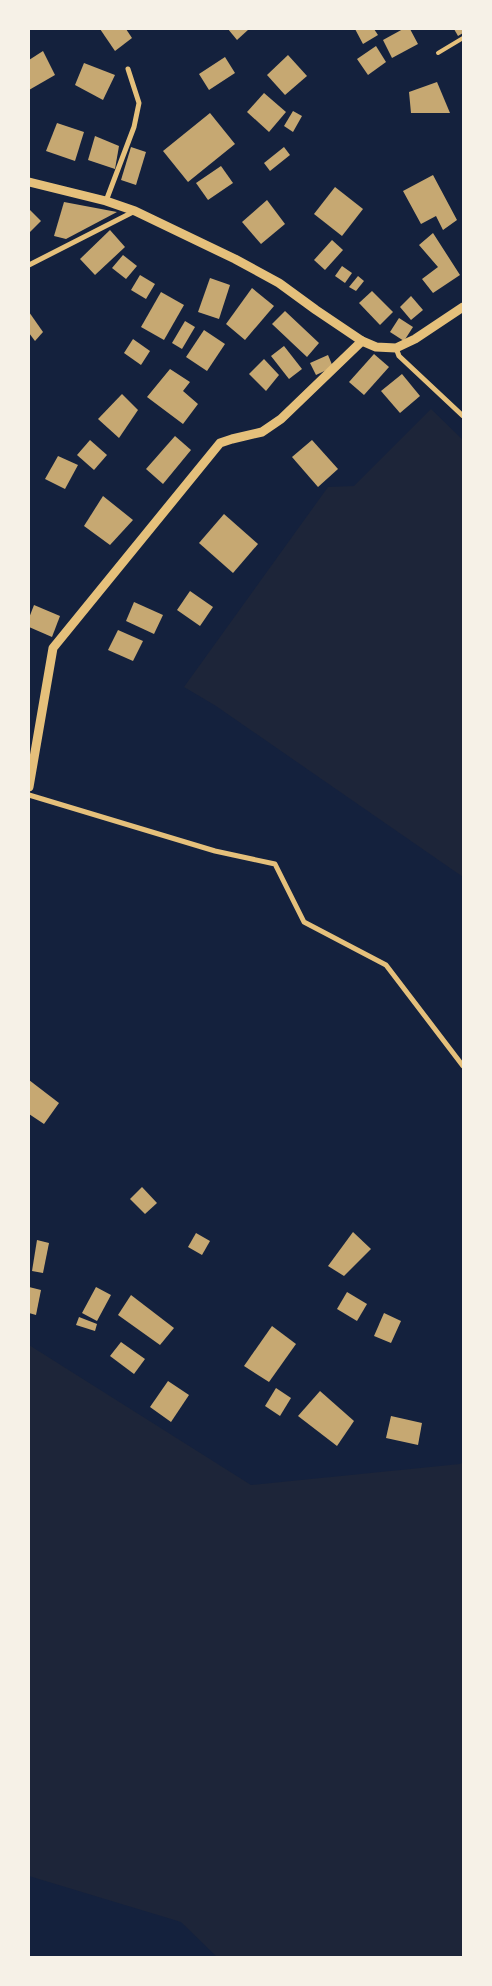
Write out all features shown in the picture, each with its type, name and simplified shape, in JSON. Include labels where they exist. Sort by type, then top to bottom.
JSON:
[{"type":"street","points":[[106,201],[134,127],[139,103],[128,69]]},
{"type":"street","points":[[29,182],[106,201],[135,211],[235,259],[279,283],[362,341],[376,347],[396,348],[414,339],[463,307]]},
{"type":"street","points":[[29,265],[135,211]]},
{"type":"street","points":[[29,787],[53,648],[220,443],[262,432],[281,419],[362,341]]},
{"type":"street","points":[[396,348],[399,356],[463,416]]},
{"type":"street","points":[[29,795],[215,851],[275,864],[304,922],[386,965],[463,1066]]},
{"type":"lane","points":[[438,53],[463,38]]},
{"type":"shaded area","points":[[431,409],[463,440],[463,877],[216,706],[184,687],[328,487],[354,486]]},
{"type":"shaded area","points":[[29,1345],[251,1485],[460,1464],[463,1462],[463,1957],[217,1957],[181,1922],[29,1876]]},
{"type":"building","points":[[100,29],[126,29],[132,38],[115,51]]},
{"type":"building","points":[[228,29],[249,29],[237,40]]},
{"type":"building","points":[[355,29],[374,29],[378,35],[363,44]]},
{"type":"building","points":[[403,29],[410,29],[418,44],[392,58],[383,40]]},
{"type":"building","points":[[454,29],[463,29],[463,33],[458,36]]},
{"type":"building","points":[[376,46],[386,62],[368,75],[357,59]]},
{"type":"building","points":[[43,51],[55,75],[29,90],[29,60]]},
{"type":"building","points":[[288,55],[307,76],[285,95],[267,75]]},
{"type":"building","points":[[225,57],[235,73],[209,90],[199,74]]},
{"type":"building","points":[[84,63],[115,75],[103,100],[75,85]]},
{"type":"building","points":[[437,82],[450,113],[411,113],[409,92]]},
{"type":"building","points":[[264,93],[286,112],[269,132],[247,112]]},
{"type":"building","points":[[293,111],[302,116],[293,132],[284,126]]},
{"type":"building","points":[[210,113],[235,144],[188,182],[163,151]]},
{"type":"building","points":[[57,123],[84,132],[75,161],[46,151]]},
{"type":"building","points":[[95,136],[119,146],[115,169],[88,160]]},
{"type":"building","points":[[131,147],[146,152],[136,185],[121,180]]},
{"type":"building","points":[[284,147],[290,155],[270,171],[264,163]]},
{"type":"building","points":[[221,166],[233,183],[208,200],[196,183]]},
{"type":"building","points":[[433,175],[457,220],[443,230],[436,216],[421,224],[403,191]]},
{"type":"building","points":[[335,187],[363,209],[342,236],[314,214]]},
{"type":"building","points":[[267,200],[285,224],[261,244],[242,222]]},
{"type":"building","points":[[64,202],[117,212],[66,239],[54,236]]},
{"type":"building","points":[[29,209],[41,221],[29,233]]},
{"type":"building","points":[[110,230],[125,247],[95,275],[80,259]]},
{"type":"building","points":[[433,233],[460,275],[433,293],[422,279],[438,267],[419,245]]},
{"type":"building","points":[[332,240],[343,250],[325,270],[314,260]]},
{"type":"building","points":[[123,255],[137,266],[126,279],[112,268]]},
{"type":"building","points":[[342,266],[352,273],[345,283],[335,276]]},
{"type":"building","points":[[140,275],[155,284],[146,299],[131,290]]},
{"type":"building","points":[[358,276],[364,281],[356,291],[349,287]]},
{"type":"building","points":[[210,278],[230,285],[219,319],[198,312]]},
{"type":"building","points":[[252,288],[274,306],[245,340],[226,324]]},
{"type":"building","points":[[372,291],[393,312],[380,325],[359,303]]},
{"type":"building","points":[[161,292],[184,305],[164,340],[141,327]]},
{"type":"building","points":[[411,296],[423,310],[411,320],[400,307]]},
{"type":"building","points":[[285,311],[319,343],[307,357],[272,324]]},
{"type":"building","points":[[29,312],[43,332],[35,341],[29,333]]},
{"type":"building","points":[[399,318],[413,327],[404,341],[390,332]]},
{"type":"building","points":[[185,321],[195,327],[182,349],[172,343]]},
{"type":"building","points":[[204,330],[225,344],[207,371],[186,357]]},
{"type":"building","points":[[133,339],[150,351],[141,365],[124,353]]},
{"type":"building","points":[[284,346],[302,369],[289,379],[271,356]]},
{"type":"building","points":[[374,354],[389,367],[364,395],[349,382]]},
{"type":"building","points":[[328,355],[333,367],[316,375],[310,363]]},
{"type":"building","points":[[264,359],[279,375],[266,391],[249,374]]},
{"type":"building","points":[[170,369],[190,382],[183,391],[198,404],[183,424],[147,397]]},
{"type":"building","points":[[402,374],[420,396],[400,413],[381,391]]},
{"type":"building","points":[[122,394],[138,410],[119,438],[98,419]]},
{"type":"building","points":[[175,436],[191,450],[163,484],[146,469]]},
{"type":"building","points":[[90,440],[107,455],[94,470],[77,455]]},
{"type":"building","points":[[312,440],[338,469],[318,487],[292,457]]},
{"type":"building","points":[[58,456],[78,465],[65,489],[45,479]]},
{"type":"building","points":[[103,496],[133,520],[110,545],[84,526]]},
{"type":"building","points":[[224,514],[258,544],[233,573],[199,543]]},
{"type":"building","points":[[190,591],[213,607],[200,626],[177,610]]},
{"type":"building","points":[[134,602],[163,615],[154,634],[126,621]]},
{"type":"building","points":[[34,605],[60,616],[52,637],[29,627],[29,618]]},
{"type":"building","points":[[118,630],[143,641],[133,661],[108,650]]},
{"type":"building","points":[[29,1080],[59,1103],[44,1124],[29,1114]]},
{"type":"building","points":[[142,1187],[157,1203],[145,1214],[130,1199]]},
{"type":"building","points":[[353,1232],[371,1249],[344,1276],[328,1266]]},
{"type":"building","points":[[196,1233],[210,1241],[202,1255],[188,1247]]},
{"type":"building","points":[[37,1240],[49,1243],[43,1273],[32,1271]]},
{"type":"building","points":[[29,1287],[41,1290],[36,1315],[29,1313]]},
{"type":"building","points":[[96,1287],[111,1295],[97,1321],[82,1313]]},
{"type":"building","points":[[347,1292],[367,1304],[357,1321],[337,1309]]},
{"type":"building","points":[[131,1295],[174,1328],[160,1345],[118,1315]]},
{"type":"building","points":[[384,1313],[401,1321],[391,1343],[374,1336]]},
{"type":"building","points":[[79,1317],[97,1324],[95,1331],[76,1325]]},
{"type":"building","points":[[272,1326],[296,1344],[269,1382],[244,1366]]},
{"type":"building","points":[[121,1342],[145,1359],[134,1374],[110,1356]]},
{"type":"building","points":[[168,1381],[189,1395],[171,1422],[150,1407]]},
{"type":"building","points":[[276,1388],[291,1398],[280,1416],[265,1406]]},
{"type":"building","points":[[320,1391],[354,1421],[337,1446],[298,1416]]},
{"type":"building","points":[[391,1416],[422,1423],[418,1445],[386,1438]]}]
